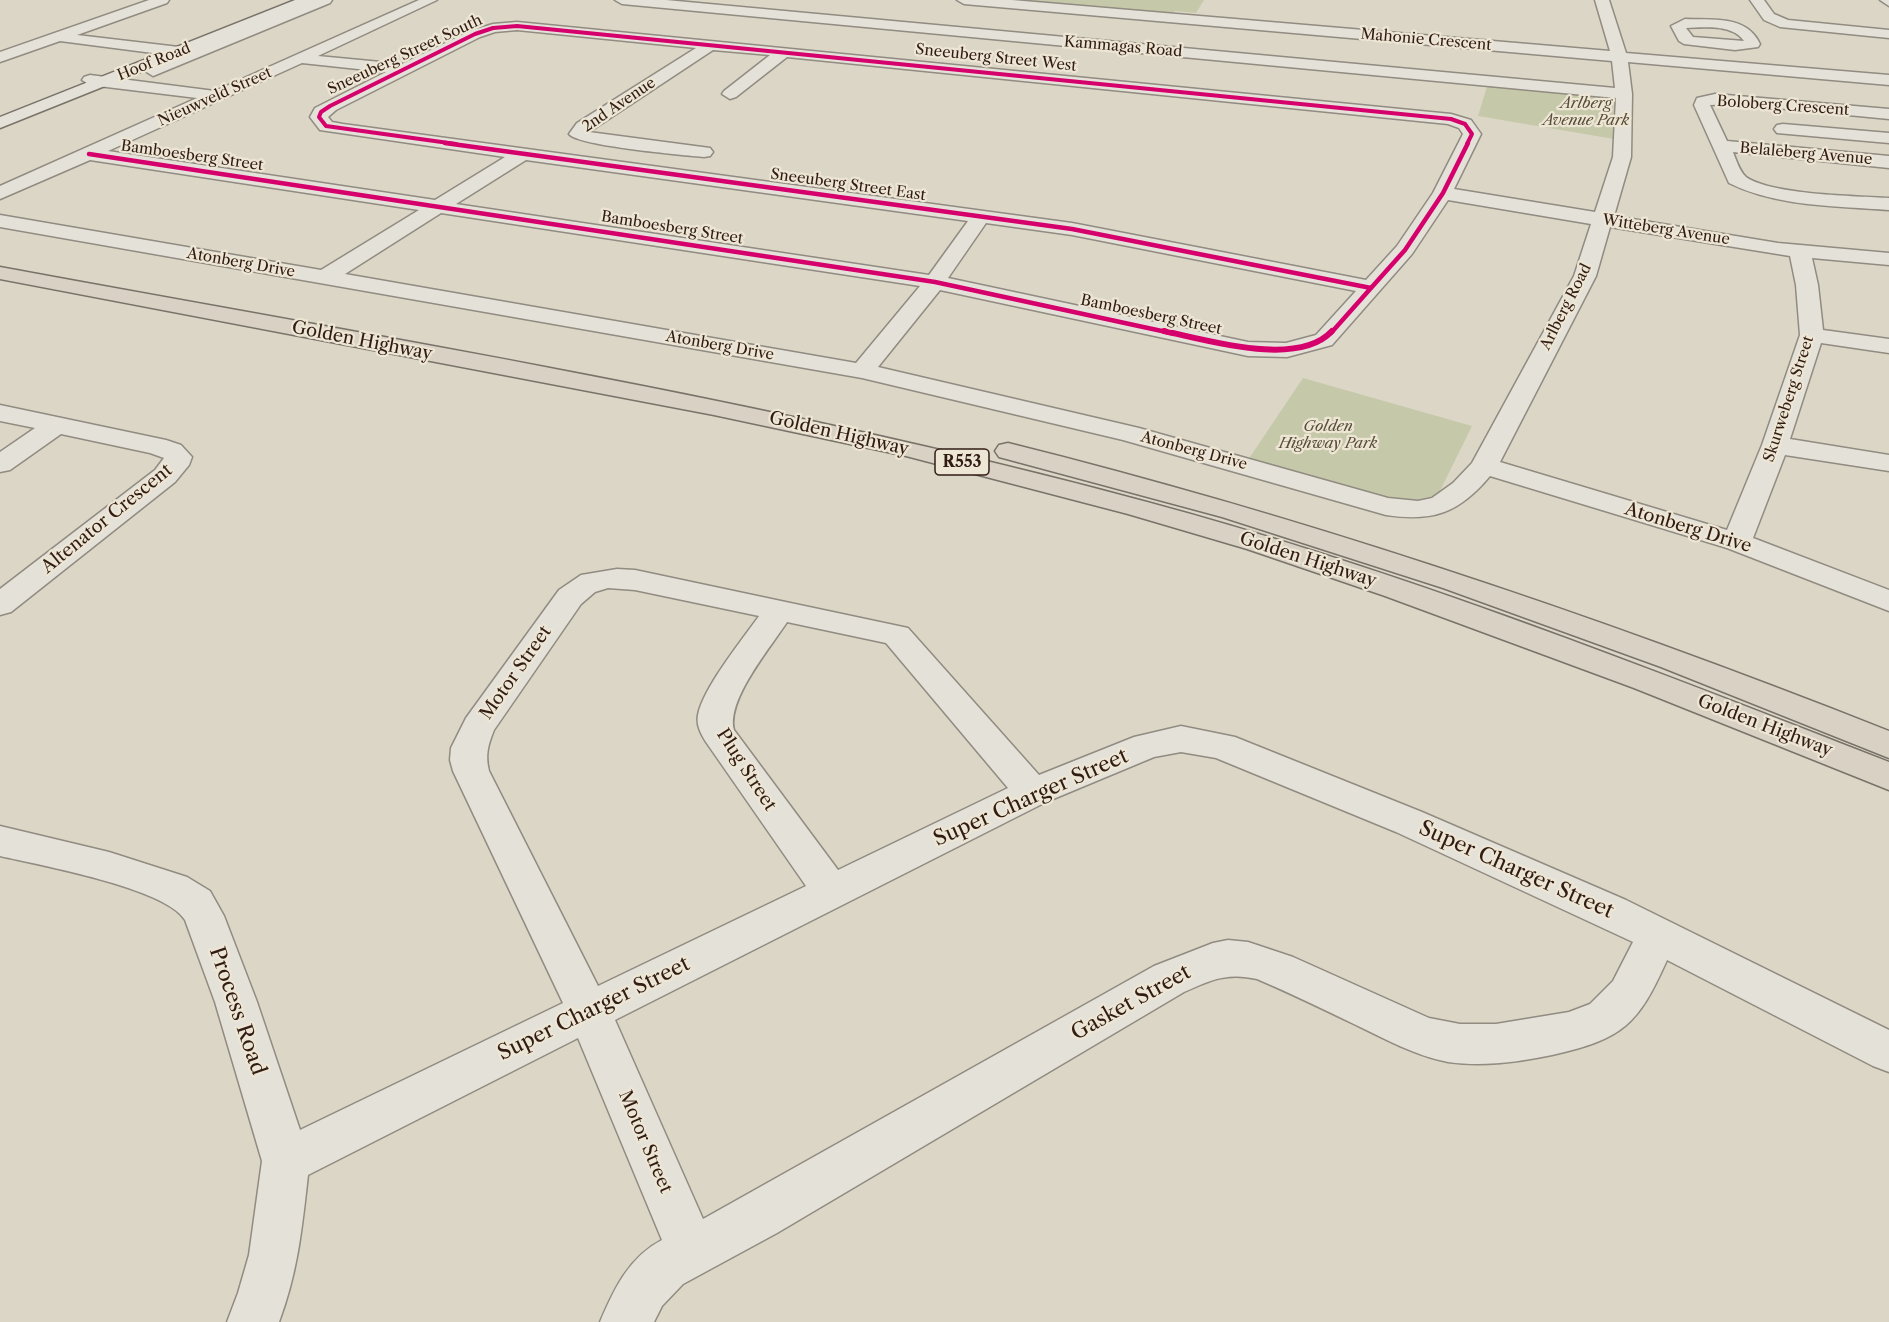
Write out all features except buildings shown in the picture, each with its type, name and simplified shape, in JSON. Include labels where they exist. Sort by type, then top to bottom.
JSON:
[{"type":"main road","name":"Golden Highway","points":[[0,253],[501,348],[700,382],[916,429],[1103,474],[1331,541],[1474,588],[1673,660],[1889,745]]},
{"type":"main road","name":"Golden Highway","points":[[0,273],[714,407],[909,449],[1106,500],[1257,543],[1396,589],[1646,680],[1889,777]]},
{"type":"street","points":[[0,57],[162,0]]},
{"type":"street","points":[[57,38],[165,50],[277,0]]},
{"type":"street","name":"Hoof Road","points":[[0,123],[165,50],[290,0]]},
{"type":"street","name":"Hoof Road","points":[[165,50],[307,0]]},
{"type":"street","points":[[153,72],[325,0]]},
{"type":"street","name":"Nieuwveld Street","points":[[0,193],[430,0]]},
{"type":"street","name":"Kammagas Road","points":[[622,0],[1624,94]]},
{"type":"street","points":[[712,32],[751,0]]},
{"type":"street","name":"Mahonie Crescent","points":[[964,0],[1883,79]]},
{"type":"street","name":"Arlberg Road","points":[[1430,507],[1451,500],[1464,490],[1484,466],[1585,276],[1622,157],[1624,94],[1619,56],[1602,0]]},
{"type":"street","points":[[1757,0],[1769,17],[1785,24],[1889,34]]},
{"type":"street","points":[[1130,86],[1150,49],[1171,18]]},
{"type":"street","name":"Sneeuberg Street West","points":[[510,26],[536,26],[687,41],[712,32],[785,51],[1439,117],[1461,122],[1472,134]]},
{"type":"street","name":"Sneeuberg Street South","points":[[320,120],[324,109],[401,69],[475,34],[510,26]]},
{"type":"street","name":"2nd Avenue","points":[[704,152],[591,138],[578,133],[644,86],[712,32]]},
{"type":"street","points":[[1716,44],[1729,66]]},
{"type":"street","points":[[730,94],[785,51]]},
{"type":"street","points":[[302,59],[401,69]]},
{"type":"street","points":[[1883,79],[1889,98]]},
{"type":"street","points":[[98,81],[218,96]]},
{"type":"street","name":"Hoof Road","points":[[0,115],[98,81]]},
{"type":"street","name":"Boloberg Crescent","points":[[1889,114],[1735,99],[1715,99],[1703,102],[1702,107],[1736,179],[1750,187],[1889,204]]},
{"type":"street","name":"Sneeuberg Street East","points":[[320,120],[333,128],[1106,235],[1372,288]]},
{"type":"street","points":[[1783,129],[1889,138]]},
{"type":"street","name":"Bamboesberg Street","points":[[88,154],[935,282],[1248,349],[1287,350],[1324,340],[1405,250],[1443,194],[1472,134]]},
{"type":"street","points":[[609,166],[637,144]]},
{"type":"street","name":"Belaleberg Avenue","points":[[1722,146],[1889,162]]},
{"type":"street","points":[[326,277],[522,154]]},
{"type":"street","name":"Witteberg Avenue","points":[[1443,194],[1800,252],[1889,259]]},
{"type":"street","points":[[862,371],[935,282],[981,216]]},
{"type":"street","name":"Atonberg Drive","points":[[0,221],[862,371],[1130,434],[1386,506],[1409,509],[1430,507]]},
{"type":"street","name":"Skurweberg Street","points":[[1737,542],[1775,445],[1812,334],[1807,285],[1800,252]]},
{"type":"street","points":[[1812,334],[1889,346]]},
{"type":"street","name":"Altenator Crescent","points":[[0,413],[166,448],[177,454],[178,461],[159,481],[0,605]]},
{"type":"street","points":[[0,464],[55,426]]},
{"type":"street","points":[[1775,445],[1889,464]]},
{"type":"street","name":"Atonberg Drive","points":[[1484,466],[1737,542],[1889,601]]},
{"type":"street","name":"Motor Street","points":[[691,1250],[589,1011],[471,771],[468,760],[469,748],[478,727],[570,597],[586,583],[608,578],[635,580],[778,612],[897,635],[1033,792]]},
{"type":"street","name":"Plug Street","points":[[778,612],[724,696],[715,713],[715,720],[718,733],[832,892]]},
{"type":"street","name":"Super Charger Street","points":[[286,1161],[1033,792],[1148,746],[1180,740],[1222,746],[1409,822],[1612,912],[1889,1052]]},
{"type":"street","name":"Process Road","points":[[0,841],[131,873],[173,888],[196,903],[204,916],[236,1002],[286,1161],[274,1255],[264,1293],[253,1322]]},
{"type":"street","name":"Gasket Street","points":[[626,1322],[644,1288],[665,1266],[691,1250],[760,1216],[1169,979],[1209,962],[1229,958],[1250,961],[1284,972],[1411,1031],[1447,1042],[1484,1044],[1557,1035],[1591,1026],[1613,1014],[1634,989],[1656,936]]},
{"type":"green space","points":[[1022,0],[1204,0],[1196,13],[1175,11],[1172,14]]},
{"type":"green space","name":"Arlberg Avenue Park","points":[[1488,83],[1613,94],[1614,139],[1478,116]]},
{"type":"green space","name":"Golden Highway Park","points":[[1303,378],[1472,426],[1438,495],[1411,501],[1371,497],[1246,463]]},
{"type":"cycle path","points":[[89,154],[935,282],[1248,349],[1287,350],[1324,340],[1405,250],[1443,193],[1472,134],[1465,124],[1451,119],[1327,105],[517,26],[493,28],[475,34],[330,106],[321,112],[319,117],[326,126],[343,129],[1072,229],[1372,288]]}]
